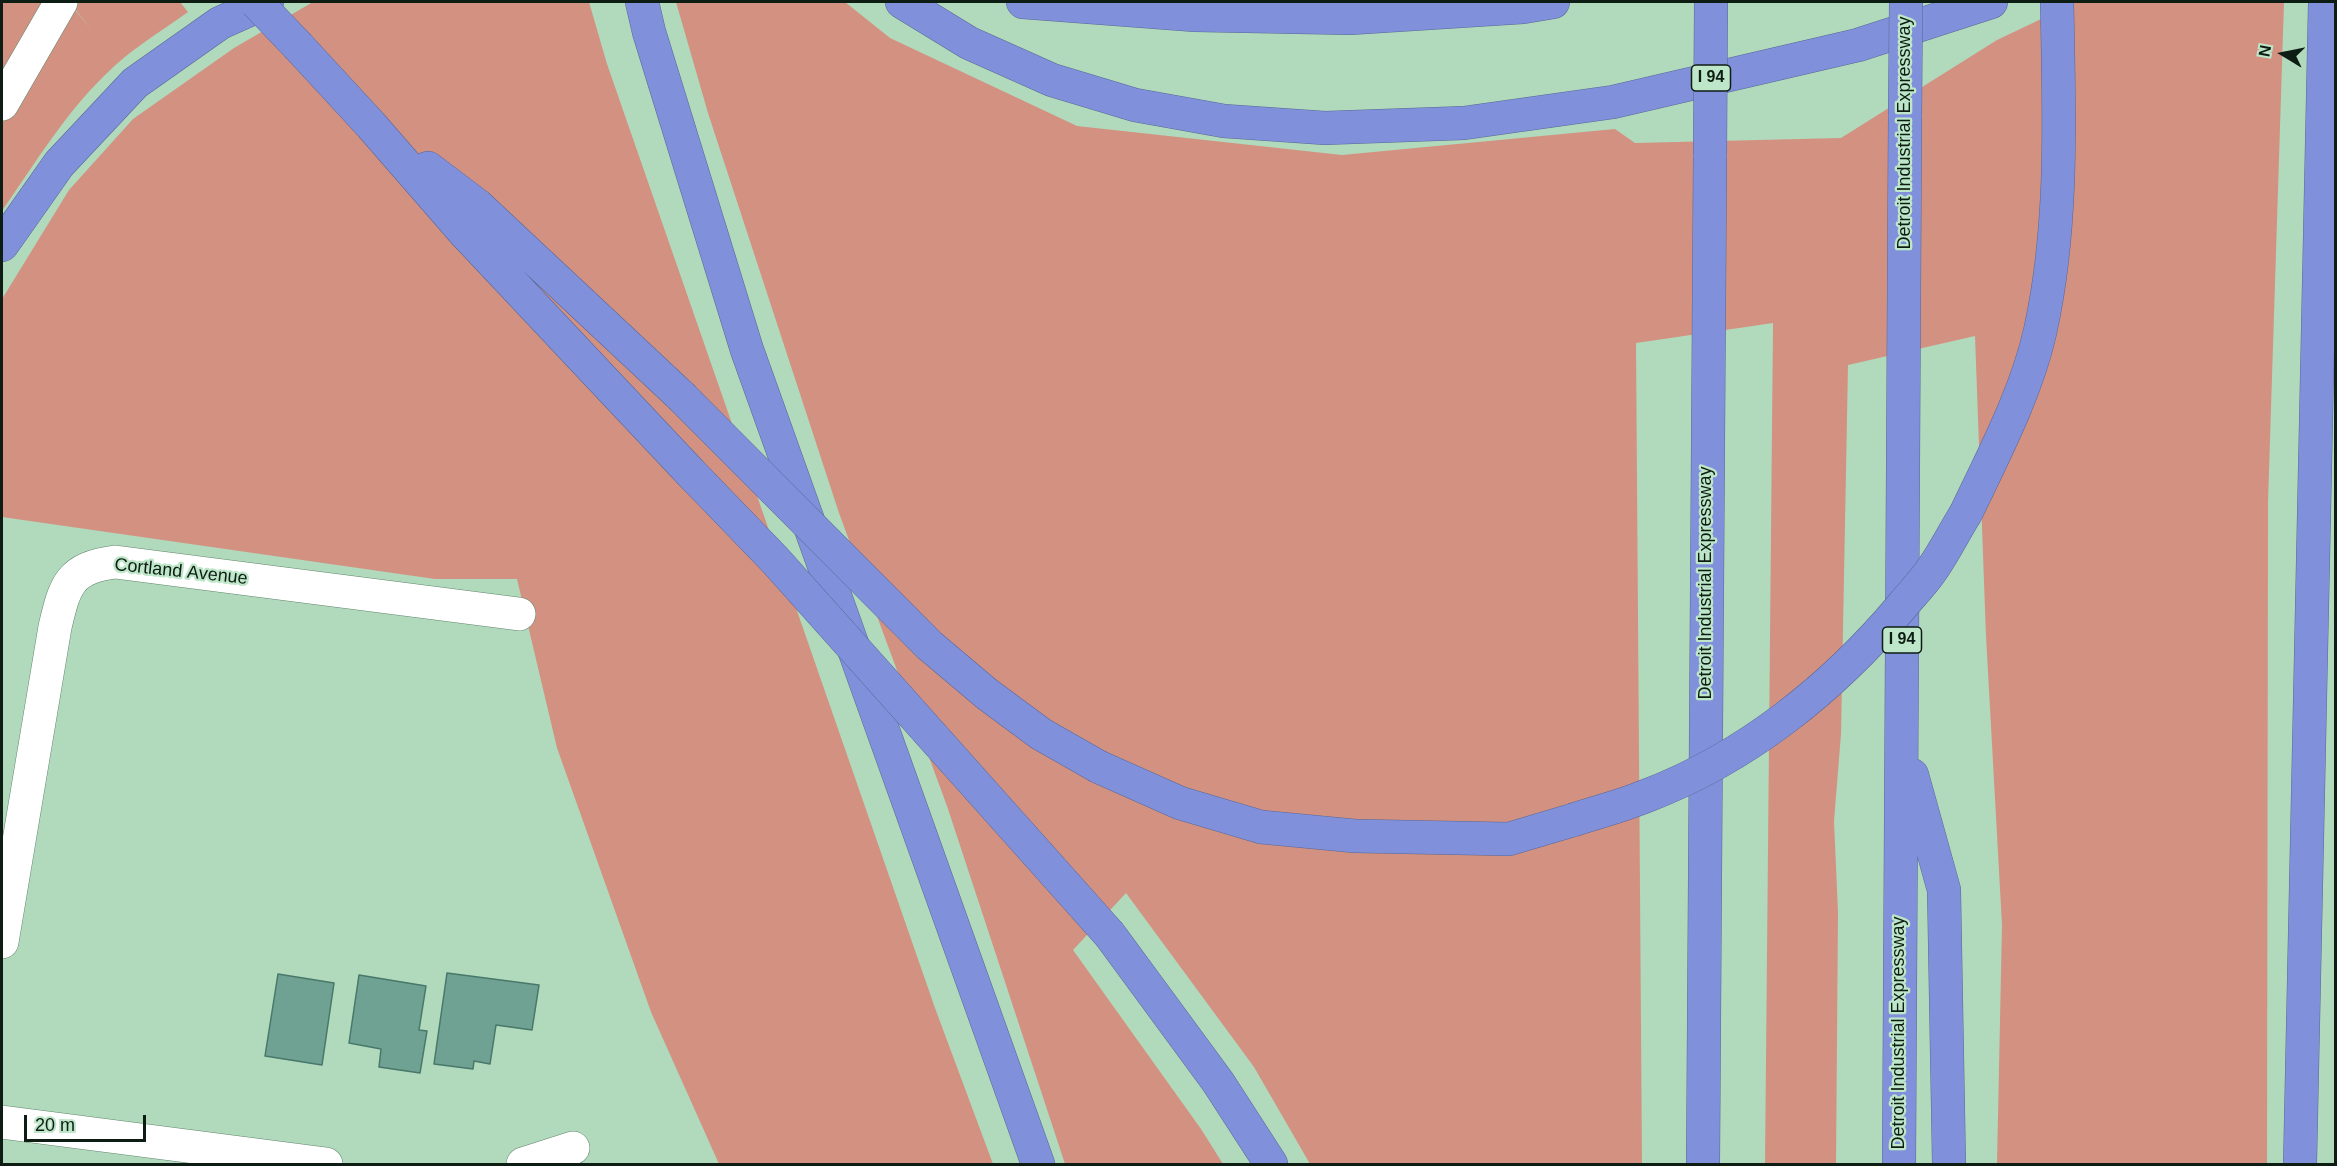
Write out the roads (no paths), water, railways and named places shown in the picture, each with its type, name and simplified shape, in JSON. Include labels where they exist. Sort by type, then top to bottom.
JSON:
[{"type":"highway","points":[[256,2],[372,125],[465,232],[775,560],[1110,935],[1218,1082],[1271,1164]]},
{"type":"highway","points":[[2,245],[59,164],[135,83],[220,23],[267,2]]},
{"type":"highway","points":[[902,2],[969,43],[1052,80],[1135,105],[1224,122],[1324,128],[1464,123],[1613,102],[1858,45],[1991,2]]},
{"type":"highway","points":[[1023,2],[1195,15],[1350,18],[1523,7],[1553,2]]},
{"type":"highway","name":"Detroit Industrial Expressway","points":[[1703,1164],[1711,2]]},
{"type":"highway","name":"Detroit Industrial Expressway","points":[[1899,1164],[1906,2]]},
{"type":"highway","points":[[372,125],[477,206],[681,396],[929,645],[987,694],[1041,734],[1099,767],[1180,803],[1261,827],[1355,836],[1509,840],[1646,796],[1737,752],[1801,706],[1853,661],[1930,572],[1966,513],[1978,488],[2016,405],[2039,334],[2053,253],[2057,182],[2057,2]]},
{"type":"highway","points":[[2300,1164],[2325,3]]},
{"type":"highway","points":[[645,17],[747,350],[1038,1164]]},
{"type":"highway","points":[[1901,734],[1944,890],[1948,1164]]},
{"type":"street","points":[[2,104],[61,2]]},
{"type":"street","name":"Cortland Avenue","points":[[2,942],[62,594],[77,575],[92,565],[115,562],[519,614]]},
{"type":"street","points":[[2,1122],[326,1164]]},
{"type":"street","points":[[523,1164],[573,1148]]}]
